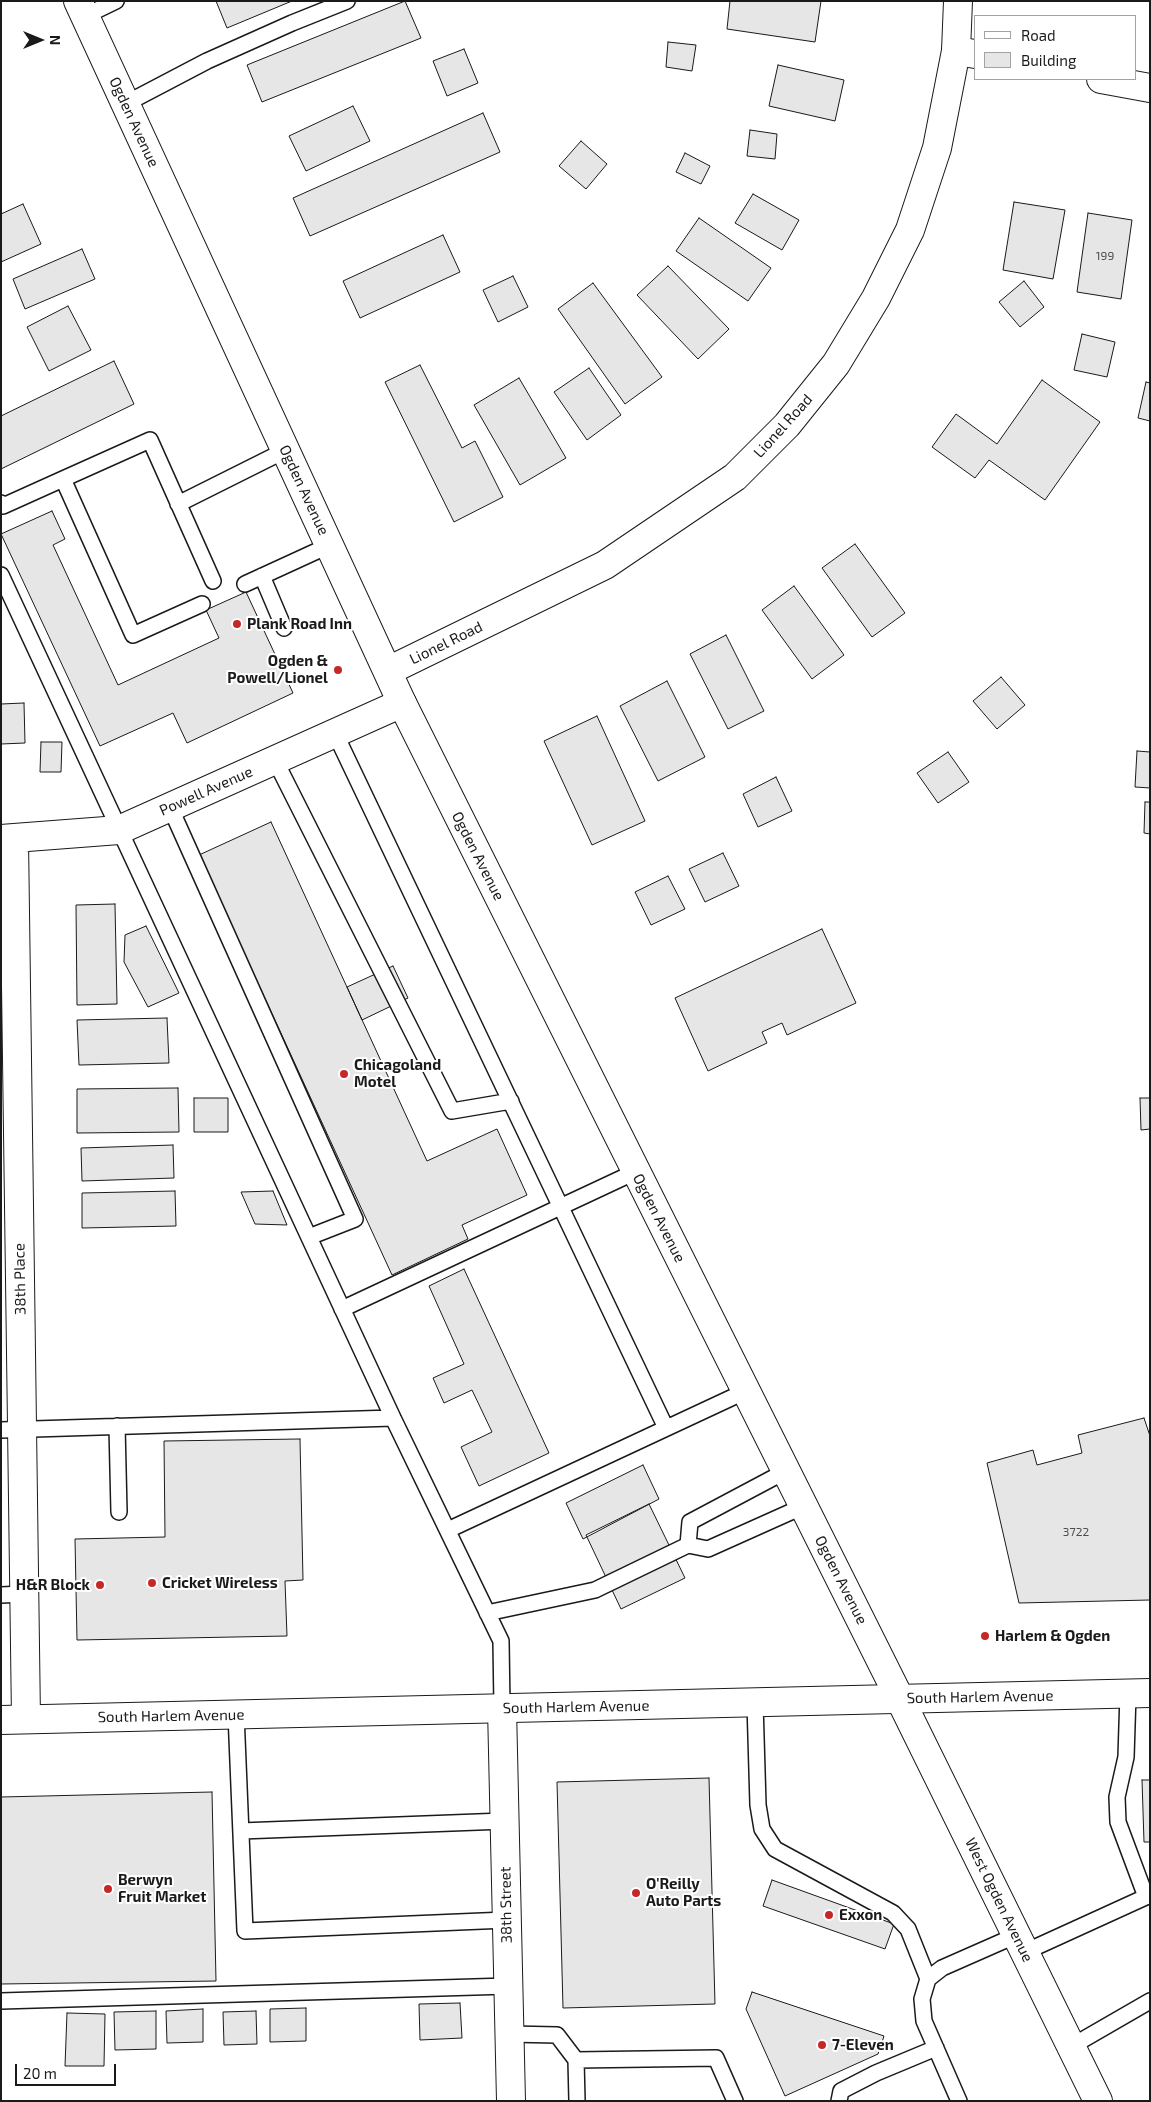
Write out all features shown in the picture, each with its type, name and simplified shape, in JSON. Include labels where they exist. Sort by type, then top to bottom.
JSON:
[{"type":"main road","name":"Lionel Road","points":[[388,671],[605,565],[735,477],[788,425],[836,364],[876,298],[910,230],[966,52],[958,1]]},
{"type":"main road","name":"Ogden Avenue","points":[[81,9],[402,703],[900,1699]]},
{"type":"main road","points":[[1106,80],[1150,88]]},
{"type":"main road","name":"Powell Avenue","points":[[8,839],[119,830],[402,703]]},
{"type":"main road","name":"38th Place","points":[[8,839],[14,1720]]},
{"type":"main road","name":"South Harlem Avenue","points":[[14,1720],[1139,1694]]},
{"type":"main road","name":"West Ogden Avenue","points":[[900,1699],[1098,2101]]},
{"type":"main road","name":"38th Street","points":[[502,1708],[510,2101]]},
{"type":"lane","points":[[81,9],[116,1]]},
{"type":"lane","points":[[125,104],[207,62],[292,23],[347,1]]},
{"type":"lane","points":[[1,503],[2,506],[150,440],[213,581]]},
{"type":"lane","points":[[178,504],[286,450]]},
{"type":"lane","points":[[64,479],[133,635],[202,604]]},
{"type":"lane","points":[[245,584],[330,545]]},
{"type":"lane","points":[[1,575],[393,1418],[501,1642],[502,1708]]},
{"type":"lane","points":[[262,576],[284,628]]},
{"type":"lane","points":[[335,733],[666,1428]]},
{"type":"lane","points":[[275,760],[452,1111],[511,1101]]},
{"type":"lane","points":[[170,807],[355,1219],[309,1238]]},
{"type":"lane","points":[[342,1309],[635,1172]]},
{"type":"lane","points":[[448,1530],[746,1391]]},
{"type":"lane","points":[[12,1429],[393,1418]]},
{"type":"lane","points":[[117,1426],[119,1512]]},
{"type":"lane","points":[[688,1545],[690,1522],[786,1471]]},
{"type":"lane","points":[[487,1613],[595,1590],[688,1545],[708,1550],[804,1506]]},
{"type":"lane","points":[[959,2101],[924,2021],[922,1999],[928,1979],[942,1968],[1021,1944],[1148,1896],[1118,1822],[1117,1797],[1139,1694]]},
{"type":"lane","points":[[755,1702],[758,1804],[762,1829],[775,1849],[893,1913],[908,1929],[928,1979]]},
{"type":"lane","points":[[236,1714],[245,1931],[506,1920]]},
{"type":"lane","points":[[241,1831],[504,1821]]},
{"type":"lane","points":[[1,2001],[508,1986]]},
{"type":"lane","points":[[1072,2046],[1150,2001]]},
{"type":"lane","points":[[509,2034],[557,2035],[576,2060],[577,2101]]},
{"type":"lane","points":[[839,2101],[841,2091],[876,2073],[936,2048]]},
{"type":"lane","points":[[576,2060],[716,2058],[735,2101]]},
{"type":"building","points":[[216,1],[292,1],[227,28]]},
{"type":"building","points":[[405,1],[421,38],[262,102],[247,65]]},
{"type":"building","points":[[730,1],[821,1],[815,42],[727,29]]},
{"type":"building","points":[[668,42],[696,45],[692,71],[666,67]]},
{"type":"building","points":[[464,49],[478,83],[447,96],[433,61]]},
{"type":"building","points":[[778,65],[844,80],[835,121],[769,106]]},
{"type":"building","points":[[353,106],[370,141],[306,171],[289,136]]},
{"type":"building","points":[[483,113],[500,152],[310,236],[293,198]]},
{"type":"building","points":[[750,130],[777,134],[775,159],[747,156]]},
{"type":"building","points":[[581,141],[607,164],[586,189],[559,166]]},
{"type":"building","points":[[685,153],[710,166],[701,184],[676,172]]},
{"type":"building","points":[[753,194],[799,220],[782,250],[735,223]]},
{"type":"building","points":[[1014,202],[1065,210],[1053,279],[1003,270]]},
{"type":"building","points":[[23,204],[41,244],[1,262],[1,214]]},
{"type":"building","points":[[1088,213],[1132,220],[1121,299],[1077,292]]},
{"type":"building","points":[[699,218],[771,268],[748,301],[676,251]]},
{"type":"building","points":[[443,235],[460,272],[360,318],[343,281]]},
{"type":"building","points":[[82,249],[95,279],[25,309],[13,279]]},
{"type":"building","points":[[668,266],[729,329],[698,359],[637,295]]},
{"type":"building","points":[[513,276],[528,307],[498,322],[483,290]]},
{"type":"building","points":[[1024,281],[1044,307],[1020,327],[999,302]]},
{"type":"building","points":[[593,283],[662,377],[625,404],[558,309]]},
{"type":"building","points":[[68,306],[91,350],[49,371],[27,327]]},
{"type":"building","points":[[1082,334],[1115,342],[1107,377],[1074,370]]},
{"type":"building","points":[[114,361],[134,404],[1,469],[1,416]]},
{"type":"building","points":[[420,365],[462,448],[475,441],[503,497],[454,522],[385,382]]},
{"type":"building","points":[[589,368],[621,415],[587,440],[554,392]]},
{"type":"building","points":[[519,378],[566,458],[520,485],[474,405]]},
{"type":"building","points":[[1042,380],[1100,422],[1045,500],[989,460],[975,478],[932,447],[956,414],[997,444]]},
{"type":"building","points":[[1146,382],[1150,383],[1150,421],[1138,418]]},
{"type":"building","name":"Plank Road Inn","points":[[52,511],[65,539],[53,545],[118,685],[219,638],[206,610],[246,592],[293,693],[187,743],[173,713],[100,746],[1,534]]},
{"type":"building","points":[[855,544],[905,613],[872,637],[822,568]]},
{"type":"building","points":[[794,586],[844,655],[812,679],[762,610]]},
{"type":"building","points":[[726,635],[764,711],[728,729],[690,654]]},
{"type":"building","points":[[1001,677],[1025,705],[997,729],[973,701]]},
{"type":"building","points":[[667,681],[705,757],[658,781],[620,706]]},
{"type":"building","points":[[24,703],[25,743],[1,744],[1,704]]},
{"type":"building","points":[[597,716],[645,821],[592,845],[544,741]]},
{"type":"building","points":[[41,742],[62,742],[61,772],[40,772]]},
{"type":"building","points":[[1137,751],[1150,752],[1150,788],[1135,787]]},
{"type":"building","points":[[948,752],[969,782],[938,803],[917,773]]},
{"type":"building","points":[[776,777],[792,811],[758,827],[743,794]]},
{"type":"building","points":[[1145,802],[1150,802],[1150,834],[1144,833]]},
{"type":"building","name":"Chicagoland Motel","points":[[271,822],[427,1161],[497,1129],[527,1195],[462,1225],[468,1239],[392,1275],[199,855]]},
{"type":"building","points":[[723,853],[739,886],[705,902],[689,869]]},
{"type":"building","points":[[668,876],[685,909],[651,925],[635,892]]},
{"type":"building","points":[[115,904],[117,1004],[77,1005],[76,905]]},
{"type":"building","points":[[146,926],[179,993],[148,1007],[124,962],[125,935]]},
{"type":"building","points":[[822,929],[856,1003],[787,1035],[782,1023],[762,1032],[767,1043],[708,1071],[675,998]]},
{"type":"building","points":[[393,966],[408,998],[362,1020],[347,987]]},
{"type":"building","points":[[167,1018],[169,1063],[79,1065],[77,1020]]},
{"type":"building","points":[[178,1088],[179,1132],[77,1133],[77,1089]]},
{"type":"building","points":[[194,1098],[228,1098],[228,1132],[194,1132]]},
{"type":"building","points":[[1140,1098],[1150,1098],[1150,1129],[1141,1130]]},
{"type":"building","points":[[173,1145],[174,1178],[82,1181],[81,1148]]},
{"type":"building","points":[[175,1191],[176,1226],[82,1228],[82,1193]]},
{"type":"building","points":[[273,1191],[287,1225],[255,1224],[241,1192]]},
{"type":"building","points":[[464,1269],[549,1453],[479,1486],[461,1447],[492,1432],[472,1390],[444,1403],[433,1378],[464,1364],[429,1286]]},
{"type":"building","points":[[1144,1418],[1150,1436],[1150,1600],[1019,1603],[987,1463],[1033,1450],[1037,1465],[1082,1453],[1078,1435]]},
{"type":"building","points":[[300,1439],[303,1580],[285,1581],[287,1636],[77,1640],[75,1539],[165,1537],[164,1441]]},
{"type":"building","points":[[643,1465],[659,1499],[583,1539],[566,1503]]},
{"type":"building","points":[[649,1504],[685,1578],[621,1609],[586,1535]]},
{"type":"building","name":"O'Reilly Auto Parts","points":[[709,1778],[715,2004],[563,2008],[557,1782]]},
{"type":"building","points":[[1142,1780],[1150,1780],[1150,1842],[1144,1842]]},
{"type":"building","name":"Berwyn Fruit Market","points":[[212,1792],[216,1981],[1,1984],[1,1797]]},
{"type":"building","name":"Exxon","points":[[772,1880],[894,1924],[885,1949],[763,1906]]},
{"type":"building","name":"7-Eleven","points":[[752,1992],[884,2036],[878,2054],[785,2096],[746,2009]]},
{"type":"building","points":[[460,2003],[462,2038],[420,2040],[419,2004]]},
{"type":"building","points":[[306,2008],[306,2041],[270,2042],[270,2009]]},
{"type":"building","points":[[203,2009],[203,2042],[167,2043],[166,2011]]},
{"type":"building","points":[[156,2011],[156,2049],[115,2050],[114,2012]]},
{"type":"building","points":[[256,2011],[257,2044],[224,2045],[223,2012]]},
{"type":"building","points":[[67,2013],[105,2014],[104,2066],[65,2066]]},
{"type":"place","name":"Plank Road Inn","points":[[237,624]]},
{"type":"place","name":"Ogden & Powell/Lionel","points":[[338,670]]},
{"type":"place","name":"Chicagoland Motel","points":[[344,1074]]},
{"type":"place","name":"Cricket Wireless","points":[[152,1583]]},
{"type":"place","name":"H&R Block","points":[[100,1585]]},
{"type":"place","name":"Harlem & Ogden","points":[[985,1636]]},
{"type":"place","name":"Berwyn Fruit Market","points":[[108,1889]]},
{"type":"place","name":"O'Reilly Auto Parts","points":[[636,1893]]},
{"type":"place","name":"Exxon","points":[[829,1915]]},
{"type":"place","name":"7-Eleven","points":[[822,2045]]}]
